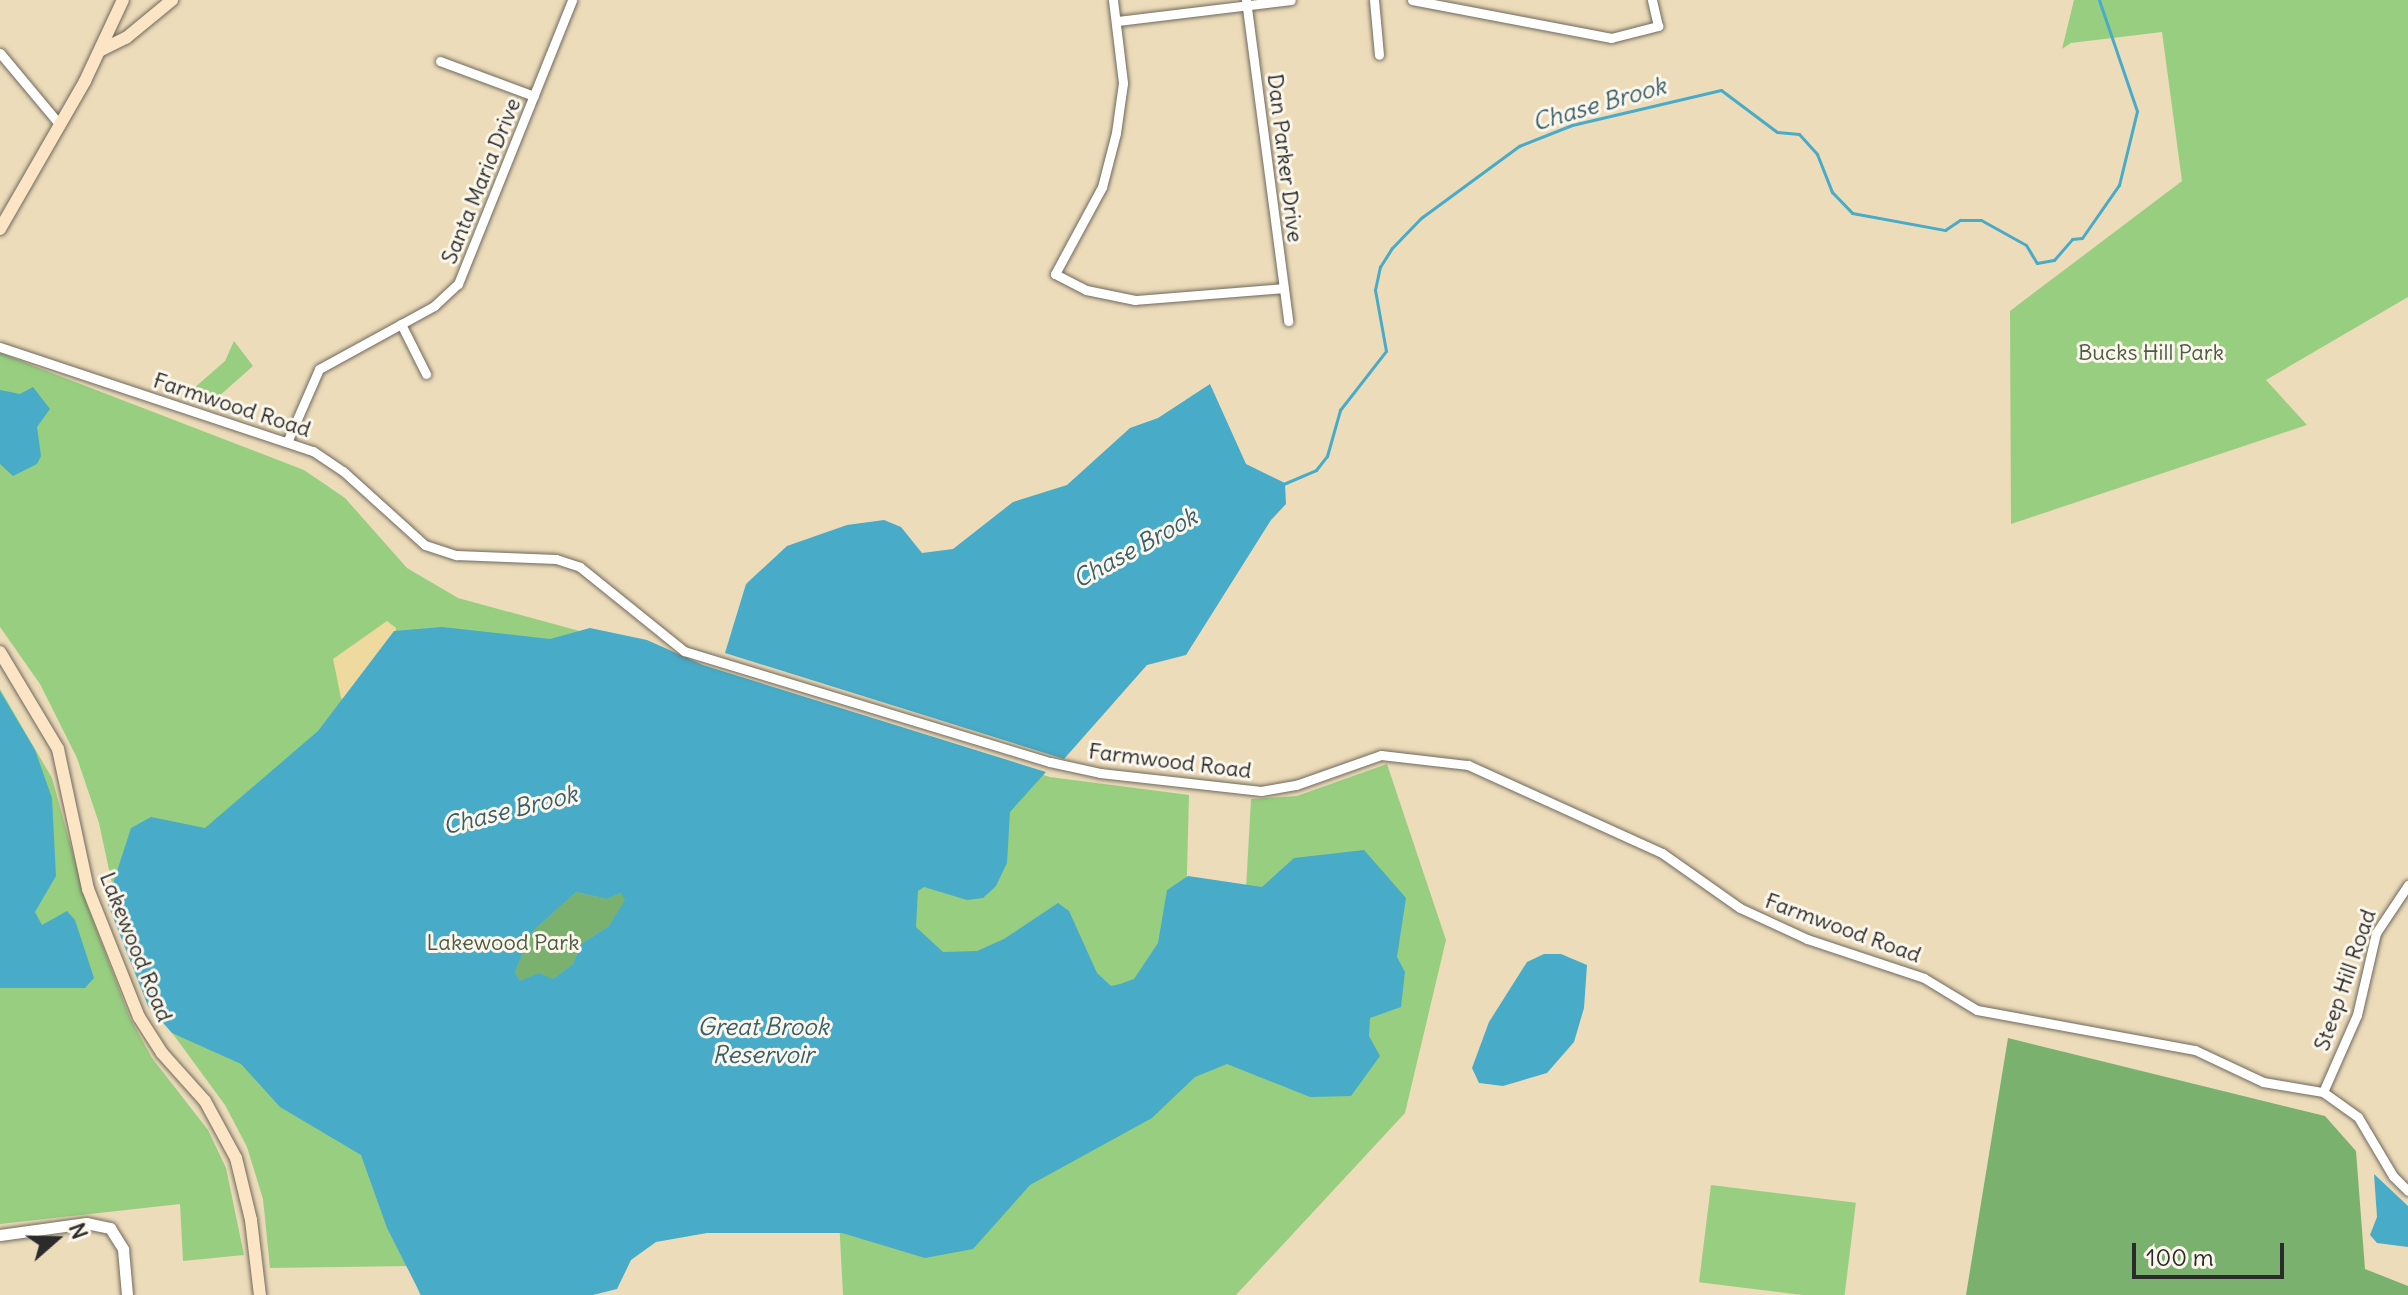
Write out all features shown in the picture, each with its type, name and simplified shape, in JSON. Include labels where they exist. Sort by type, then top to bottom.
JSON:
[{"type":"main road","points":[[0,229],[101,50],[123,0]]},
{"type":"main road","points":[[101,50],[126,38],[167,2]]},
{"type":"main road","name":"Lakewood Road","points":[[0,652],[58,749],[88,889],[139,1017],[162,1053],[205,1101],[236,1158],[251,1220],[260,1295]]},
{"type":"street","name":"Santa Maria Drive","points":[[288,440],[319,369],[441,302],[458,284],[572,0]]},
{"type":"street","points":[[1113,0],[1118,21],[1123,83],[1116,133],[1102,187],[1055,274],[1086,290],[1135,300],[1284,288]]},
{"type":"street","points":[[1118,21],[1246,2],[1291,0]]},
{"type":"street","points":[[1374,0],[1379,55]]},
{"type":"street","points":[[1412,0],[1586,37],[1611,38],[1658,26],[1652,0]]},
{"type":"street","name":"Dan Parker Drive","points":[[1246,2],[1288,321]]},
{"type":"street","points":[[0,53],[60,125]]},
{"type":"street","points":[[440,61],[534,96]]},
{"type":"street","points":[[401,324],[426,374]]},
{"type":"street","name":"Farmwood Road","points":[[0,347],[288,440],[343,471],[425,545],[456,555],[556,559],[580,567],[661,636],[707,660],[1100,773],[1261,791],[1296,785],[1381,755],[1468,765],[1662,853],[1740,908],[1807,939],[1924,978],[1977,1010],[2195,1050],[2263,1082],[2323,1092],[2358,1117],[2393,1176],[2408,1191]]},
{"type":"street","name":"Steep Hill Road","points":[[2323,1092],[2357,1015],[2376,933],[2408,885]]},
{"type":"street","points":[[0,1235],[94,1223],[110,1228],[119,1239],[127,1295]]},
{"type":"green space","name":"Bucks Hill Park","points":[[2074,0],[2408,0],[2408,297],[2266,380],[2307,425],[2011,524],[2010,311],[2182,181],[2162,32],[2071,43],[2062,49]]},
{"type":"green space","points":[[234,341],[253,366],[209,405],[185,396],[225,361]]},
{"type":"green space","name":"Great Brook Reservoir","points":[[0,353],[304,470],[345,498],[407,568],[458,598],[642,648],[1050,777],[1189,795],[1185,949],[1244,925],[1251,799],[1297,796],[1387,764],[1446,940],[1405,1113],[1236,1295],[843,1295],[839,1219],[642,1232],[580,1295],[420,1295],[410,1266],[270,1268],[263,1199],[247,1147],[225,1105],[159,1015],[115,898],[99,823],[77,758],[40,684],[0,627]]},
{"type":"green space","points":[[0,689],[52,778],[87,905],[130,1018],[152,1058],[208,1130],[226,1168],[244,1255],[183,1261],[180,1204],[0,1224]]},
{"type":"green space","points":[[576,892],[607,899],[621,893],[626,900],[609,926],[581,944],[573,964],[553,979],[520,981],[515,972],[532,932]]},
{"type":"green space","points":[[2008,1038],[2325,1116],[2356,1151],[2365,1269],[2408,1286],[2408,1295],[1966,1295]]},
{"type":"green space","points":[[1711,1185],[1856,1203],[1845,1295],[1803,1295],[1699,1282]]},
{"type":"sand","points":[[387,621],[396,628],[395,639],[349,702],[341,698],[333,659]]},
{"type":"water","points":[[1210,384],[1246,464],[1285,483],[1286,504],[1271,520],[1186,655],[1147,665],[1064,759],[725,653],[746,584],[787,546],[847,525],[884,520],[901,527],[922,553],[953,549],[1013,502],[1067,485],[1130,428],[1158,418]]},
{"type":"water","points":[[33,387],[50,409],[37,427],[41,456],[37,464],[13,476],[0,464],[0,390],[20,394]]},
{"type":"water","name":"Great Brook Reservoir","points":[[442,627],[550,639],[590,628],[647,640],[703,665],[1046,772],[1010,812],[1007,863],[996,886],[983,898],[967,900],[924,887],[918,891],[916,927],[943,952],[977,951],[1004,939],[1058,903],[1069,911],[1097,973],[1111,986],[1120,984],[1134,979],[1158,943],[1167,890],[1188,876],[1262,887],[1294,858],[1364,850],[1406,898],[1397,957],[1405,972],[1401,1007],[1370,1018],[1369,1036],[1380,1056],[1351,1096],[1310,1097],[1227,1064],[1195,1077],[1152,1118],[1030,1185],[973,1249],[925,1258],[842,1233],[707,1233],[656,1242],[631,1260],[617,1289],[593,1295],[421,1295],[387,1228],[361,1155],[280,1107],[241,1064],[172,1033],[148,1006],[107,902],[131,828],[151,817],[205,828],[318,731],[394,631]],"holes":[[[576,892],[607,899],[621,893],[625,900],[609,926],[581,944],[573,964],[553,979],[539,973],[520,981],[515,972],[532,932]]]},
{"type":"water","points":[[0,691],[35,750],[52,798],[56,876],[35,912],[42,925],[67,911],[75,920],[94,978],[85,988],[0,988]]},
{"type":"water","points":[[1544,954],[1561,954],[1587,965],[1584,1008],[1574,1042],[1547,1073],[1503,1086],[1479,1083],[1472,1068],[1489,1022],[1527,962]]},
{"type":"water","points":[[2374,1174],[2408,1206],[2408,1247],[2377,1243],[2370,1235],[2377,1217]]},
{"type":"waterway","name":"Chase Brook","points":[[1281,485],[1316,470],[1327,456],[1340,410],[1386,351],[1375,290],[1380,267],[1392,248],[1421,218],[1519,146],[1572,125],[1721,90],[1777,132],[1799,134],[1817,154],[1832,192],[1852,213],[1945,230],[1960,220],[1981,220],[2026,245],[2037,263],[2054,260],[2072,239],[2082,238],[2119,185],[2137,111],[2099,0]]},
{"type":"park label","name":"Lakewood Park","points":[[503,943]]}]
